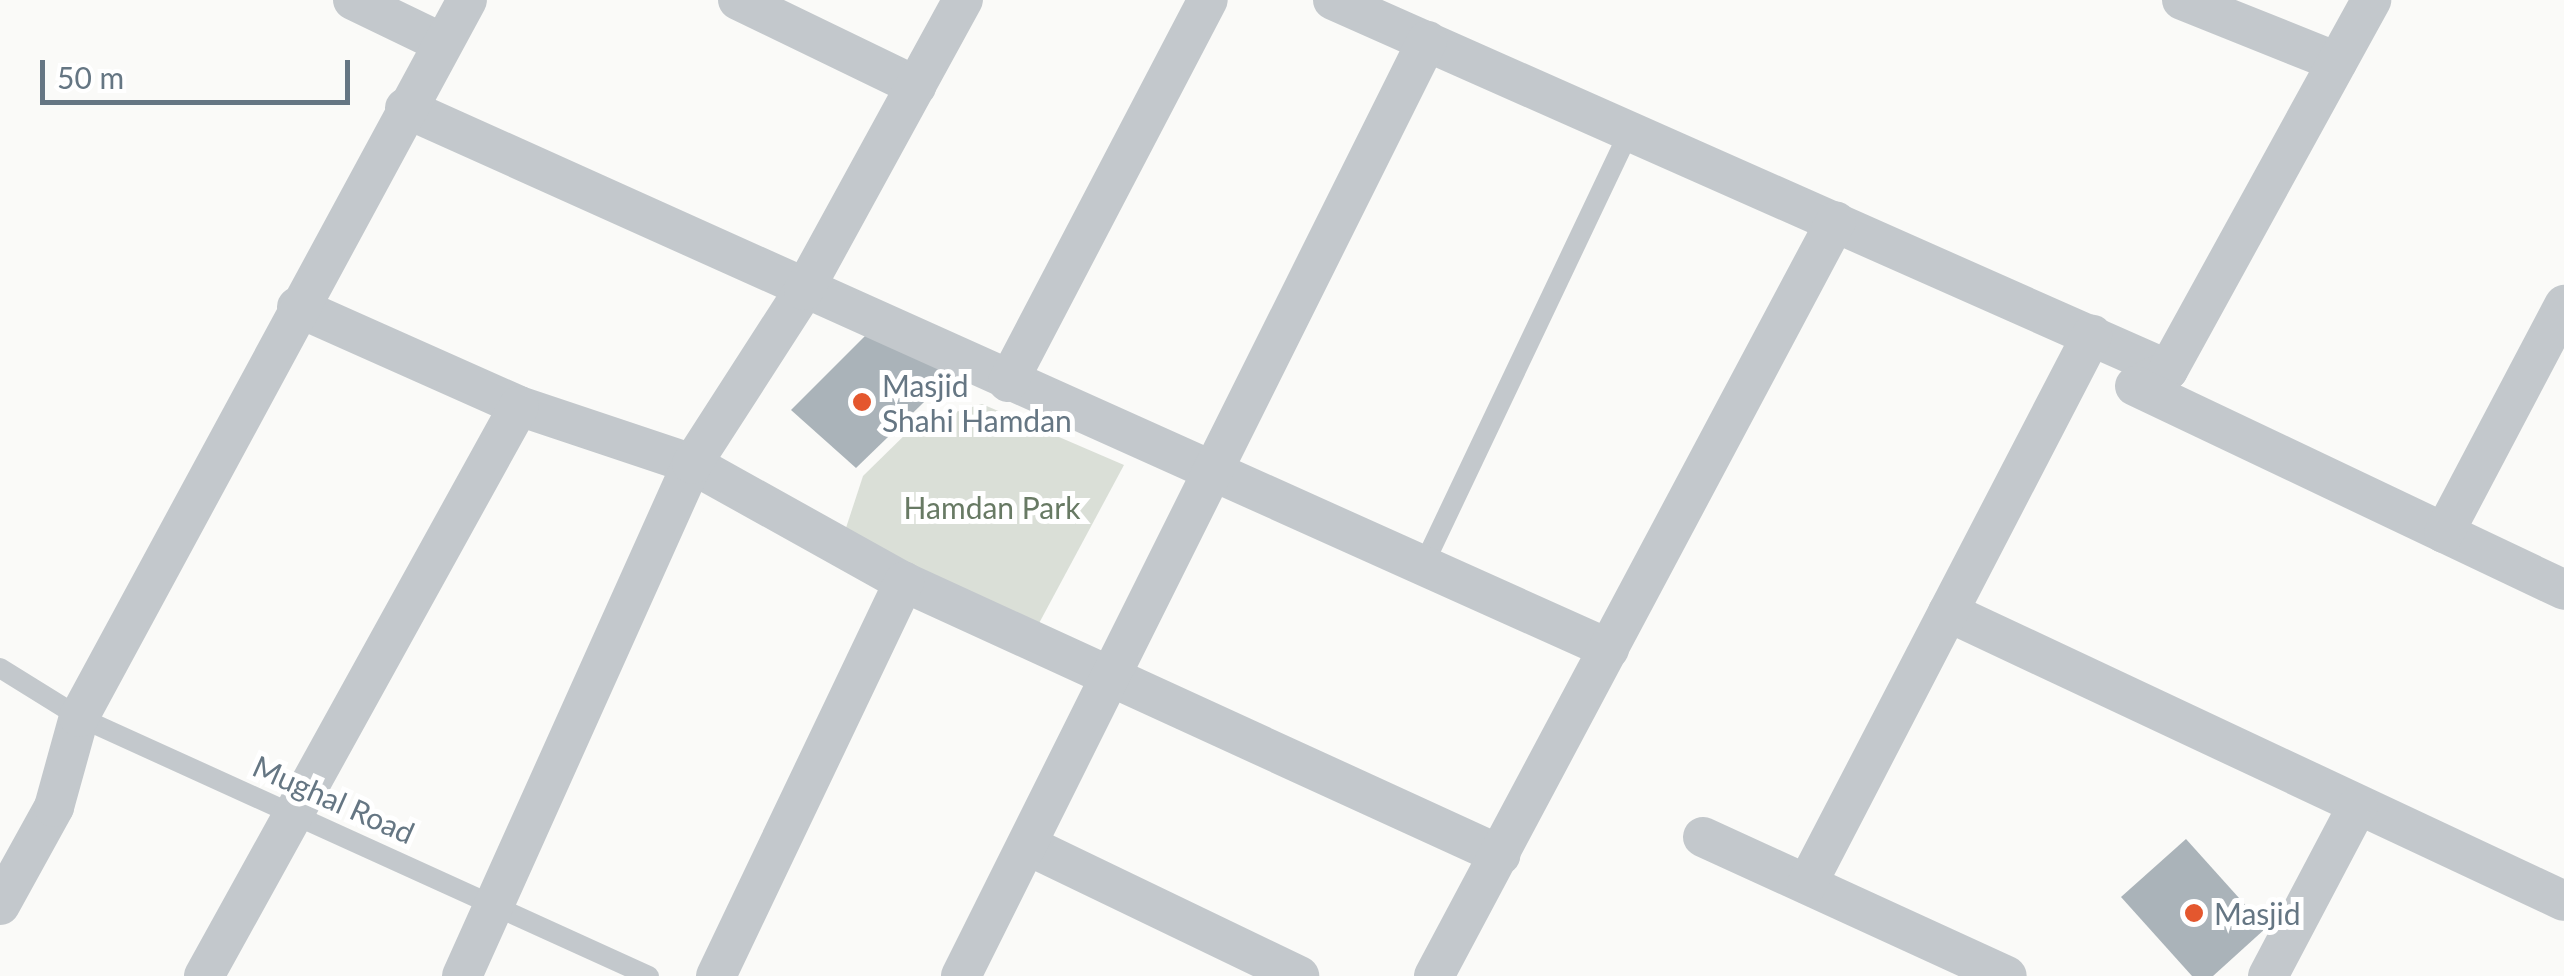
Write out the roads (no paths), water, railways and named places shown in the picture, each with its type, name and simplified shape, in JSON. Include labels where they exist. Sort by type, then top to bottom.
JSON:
[{"type":"street","points":[[353,0],[442,43]]},
{"type":"street","points":[[0,905],[54,807],[79,718],[297,307],[467,0]]},
{"type":"street","points":[[738,0],[916,86]]},
{"type":"street","points":[[462,976],[500,905],[692,464],[804,290],[963,0]]},
{"type":"street","points":[[1008,382],[1208,0]]},
{"type":"street","points":[[2182,0],[2336,62]]},
{"type":"street","points":[[2371,0],[2168,370],[2135,386],[2564,590]]},
{"type":"street","points":[[1342,2],[2168,370]]},
{"type":"street","points":[[961,976],[1116,679],[1427,41]]},
{"type":"street","points":[[405,108],[1609,649]]},
{"type":"street","points":[[1434,976],[1836,221]]},
{"type":"street","points":[[2444,534],[2564,305]]},
{"type":"street","points":[[297,307],[518,406],[692,464],[904,582],[1500,855]]},
{"type":"street","points":[[1807,884],[2092,335]]},
{"type":"street","points":[[204,976],[518,406]]},
{"type":"street","points":[[716,976],[904,582]]},
{"type":"street","points":[[1948,612],[2564,900]]},
{"type":"street","points":[[2268,976],[2358,805]]},
{"type":"street","points":[[1703,837],[2007,976]]},
{"type":"street","points":[[1029,846],[1299,976]]},
{"type":"lane","points":[[1423,566],[1630,131]]},
{"type":"lane","name":"Mughal Road","points":[[0,668],[79,718],[500,905],[649,976]]},
{"type":"place","name":"Masjid Shahi Hamdan","points":[[862,402]]},
{"type":"place","name":"Masjid","points":[[2194,913]]},
{"type":"park label","name":"Hamdan Park","points":[[992,507]]}]
